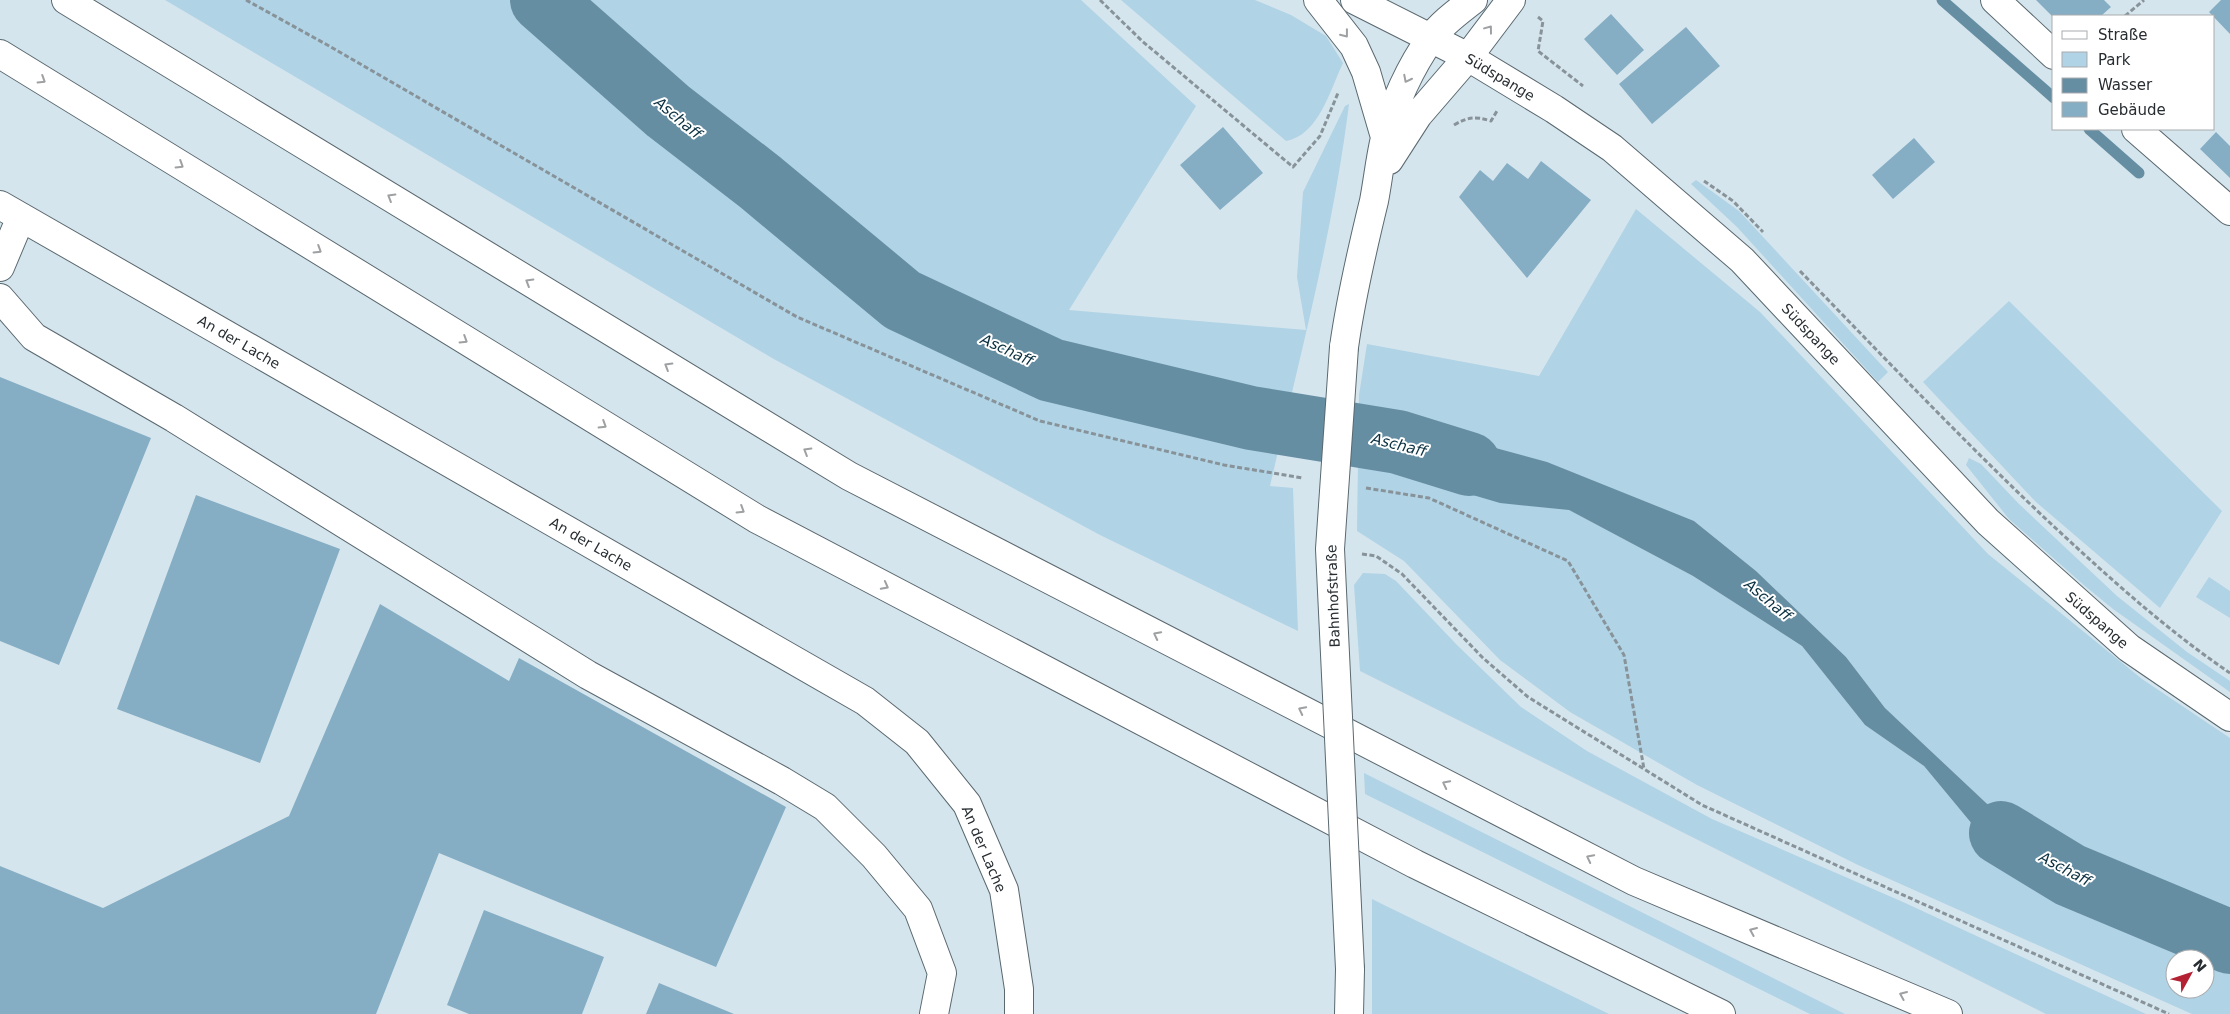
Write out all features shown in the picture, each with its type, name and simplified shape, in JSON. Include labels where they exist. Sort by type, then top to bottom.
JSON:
[{"type":"main road","points":[[66,0],[849,476],[1634,881],[1948,1014]]},
{"type":"main road","name":"Bahnhofstraße","points":[[1318,0],[1354,46],[1366,72],[1385,137]]},
{"type":"main road","name":"Südspange","points":[[1355,0],[1432,37],[1468,57],[1554,109],[1612,148],[1742,260],[1988,522],[2129,648],[2230,717]]},
{"type":"main road","name":"Bahnhofstraße","points":[[1349,1014],[1350,969],[1330,549],[1344,347],[1352,295],[1378,182],[1385,137],[1406,81],[1432,37],[1456,12],[1473,0]]},
{"type":"main road","name":"Bahnhofstraße","points":[[1378,182],[1399,142],[1418,115],[1468,57],[1511,0]]},
{"type":"main road","points":[[1995,0],[2052,53]]},
{"type":"main road","points":[[0,54],[757,519],[1415,864],[1721,1014]]},
{"type":"main road","points":[[2137,130],[2230,211]]},
{"type":"main road","points":[[0,267],[11,211]]},
{"type":"main road","name":"An der Lache","points":[[11,211],[865,701],[895,724],[917,742],[967,804],[1004,890],[1020,989],[1019,1014]]},
{"type":"main road","points":[[0,298],[34,337],[174,418],[588,675],[782,781],[824,807],[874,856],[918,908],[942,973],[934,1014]]},
{"type":"path","points":[[246,0],[331,47],[797,317],[1040,421],[1224,464],[1312,479]]},
{"type":"path","points":[[1100,0],[1142,41],[1293,167],[1320,136],[1338,93]]},
{"type":"path","points":[[2126,15],[2144,0]]},
{"type":"path","points":[[1360,487],[1429,498],[1568,561],[1624,655],[1644,769]]},
{"type":"path","points":[[1330,549],[1376,556],[1402,574],[1483,658],[1528,697],[1702,805],[2169,1014]]},
{"type":"green space","points":[[165,0],[1081,0],[1196,106],[1069,310],[1306,330],[1297,277],[1303,192],[1345,106],[1349,104],[1325,248],[1270,486],[1293,488],[1298,631],[1100,535],[772,358]]},
{"type":"green space","points":[[1121,0],[1255,0],[1291,15],[1326,36],[1343,63],[1328,98],[1315,121],[1297,137],[1286,141]]},
{"type":"green space","points":[[1696,180],[1739,211],[1888,372],[1878,382],[1737,227],[1691,184]]},
{"type":"green space","points":[[1636,209],[1760,312],[1988,554],[2142,679],[2230,738],[2230,1014],[2192,1014],[1858,865],[1697,785],[1570,712],[1500,660],[1404,561],[1357,531],[1359,395],[1367,344],[1539,376]],"holes":[[[1569,510],[1694,521],[1756,571],[1846,657],[1885,708],[2000,816],[2059,854],[2096,904],[1987,842],[1924,766],[1865,725],[1802,646],[1693,576]]]},
{"type":"green space","points":[[2009,301],[2222,511],[2160,608],[2036,502],[1923,382]]},
{"type":"green space","points":[[1969,458],[1981,464],[2018,503],[2117,596],[2187,652],[2230,681],[2230,692],[2113,609],[2009,519],[1966,465]]},
{"type":"green space","points":[[1363,573],[1385,574],[1396,581],[1457,645],[1521,707],[1587,751],[1712,819],[1903,902],[2146,1014],[2046,1014],[1360,671],[1354,585]]},
{"type":"green space","points":[[2209,577],[2230,591],[2230,618],[2196,597]]},
{"type":"green space","points":[[1364,773],[1845,1014],[1810,1014],[1365,794]]},
{"type":"green space","points":[[1372,899],[1386,906],[1609,1014],[1372,1014]]},
{"type":"water","points":[[1381,417],[1547,462],[1694,521],[1756,571],[1846,657],[1885,708],[2000,816],[2059,854],[2097,905],[1987,842],[1924,766],[1865,725],[1802,646],[1693,576],[1569,510],[1500,503],[1388,470]]},
{"type":"building","points":[[2036,0],[2104,0],[2111,7],[2102,15],[2052,16]]},
{"type":"building","points":[[2221,0],[2230,0],[2230,34],[2215,18],[2215,15],[2209,12]]},
{"type":"building","points":[[1611,14],[1644,50],[1617,75],[1584,39]]},
{"type":"building","points":[[1686,27],[1720,66],[1652,124],[1619,84]]},
{"type":"building","points":[[1223,127],[1263,173],[1220,210],[1180,165]]},
{"type":"building","points":[[2216,132],[2230,146],[2230,178],[2200,149]]},
{"type":"building","points":[[1914,138],[1935,162],[1893,199],[1872,175]]},
{"type":"building","points":[[1541,161],[1591,200],[1527,278],[1459,197],[1480,170],[1493,181],[1507,163],[1528,179]]},
{"type":"building","points":[[0,377],[151,438],[59,665],[0,641]]},
{"type":"building","points":[[196,495],[340,549],[260,763],[117,709]]},
{"type":"building","points":[[380,604],[509,681],[519,658],[786,807],[716,967],[439,853],[376,1014],[0,1014],[0,866],[103,908],[289,816]]},
{"type":"building","points":[[484,910],[604,957],[582,1014],[469,1014],[447,1005]]},
{"type":"building","points":[[659,983],[734,1014],[646,1014]]},
{"type":"waterway","name":"Aschaff","points":[[542,0],[668,111],[760,182],[902,300],[1051,370],[1251,418],[1398,442],[1469,464]]},
{"type":"waterway","points":[[1942,0],[2052,96]]},
{"type":"waterway","points":[[2090,130],[2139,173]]},
{"type":"waterway","name":"Aschaff","points":[[2001,833],[2070,875],[2230,942]]}]
